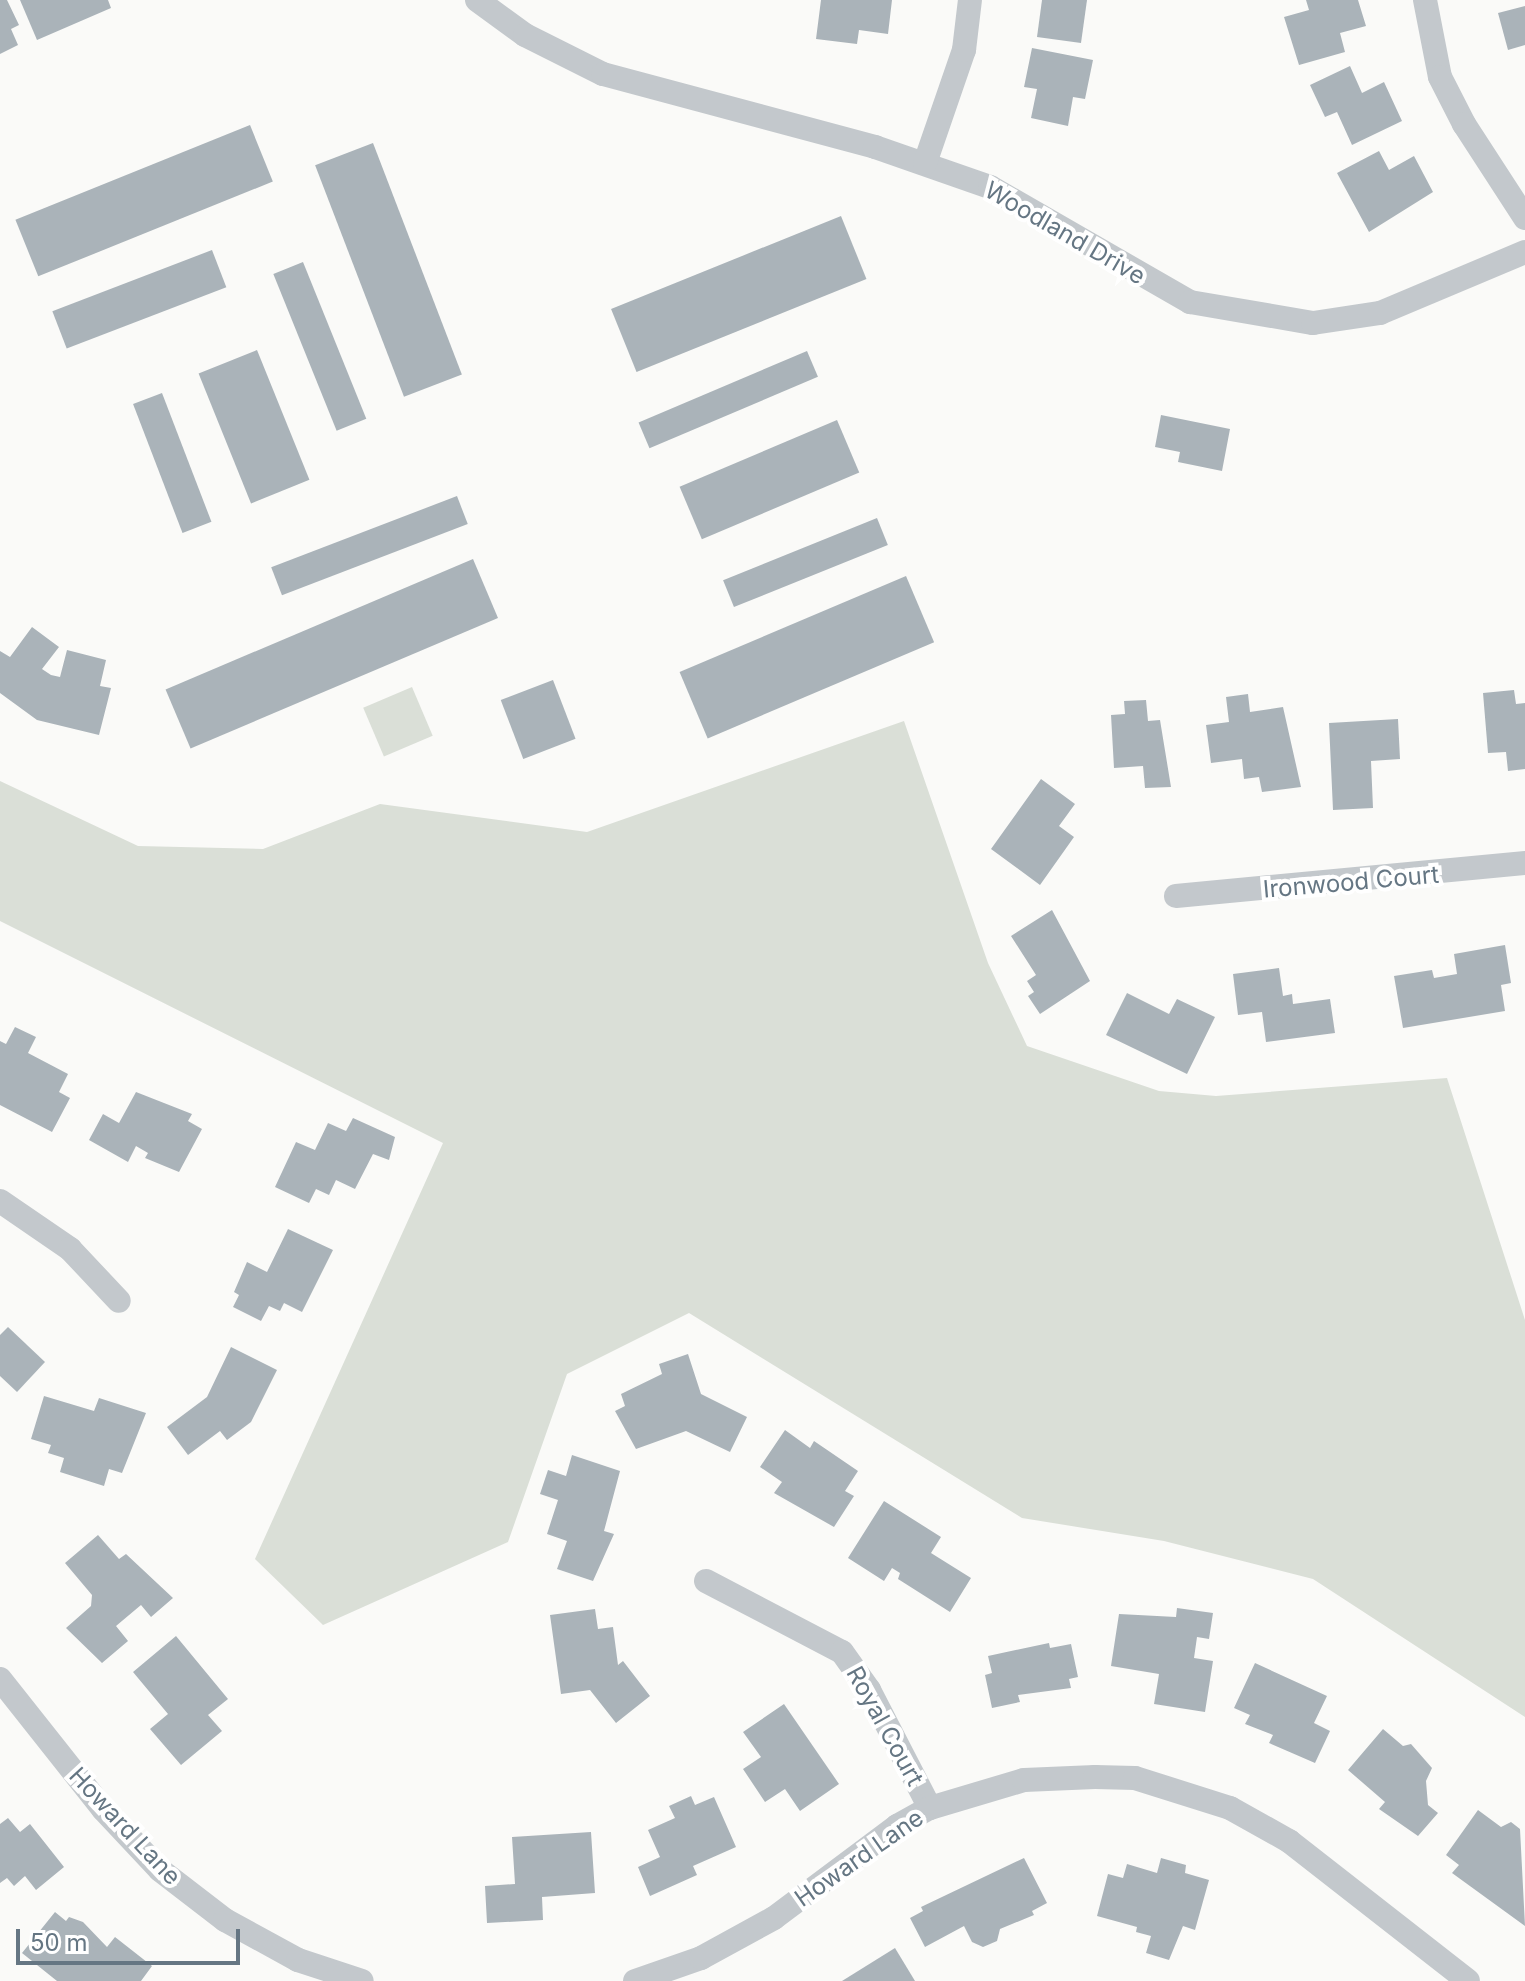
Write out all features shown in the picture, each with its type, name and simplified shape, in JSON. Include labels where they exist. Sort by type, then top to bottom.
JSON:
[{"type":"street","name":"Woodland Drive","points":[[477,0],[505,9],[603,74],[925,163],[990,187],[1190,302],[1251,316],[1313,323],[1380,313],[1525,252]]},
{"type":"street","points":[[925,163],[964,50],[970,0]]},
{"type":"street","points":[[1425,0],[1440,77],[1464,124],[1525,218]]},
{"type":"street","name":"Ironwood Court","points":[[1176,896],[1525,863]]},
{"type":"street","points":[[0,1201],[70,1249],[119,1301]]},
{"type":"street","name":"Royal Court","points":[[706,1581],[842,1652],[869,1690],[930,1808]]},
{"type":"street","name":"Howard Lane","points":[[0,1679],[103,1809],[160,1870],[225,1920],[298,1960],[362,1981]]},
{"type":"street","name":"Howard Lane","points":[[635,1981],[701,1958],[774,1918],[897,1826],[930,1808],[1024,1780],[1061,1778],[1135,1778],[1199,1794],[1289,1841],[1468,1981]]},
{"type":"shaded area","points":[[412,687],[433,736],[384,756],[363,708]]},
{"type":"shaded area","points":[[904,721],[988,963],[1027,1046],[1159,1091],[1216,1096],[1447,1078],[1525,1320],[1525,1717],[1313,1579],[1164,1541],[1022,1518],[689,1313],[567,1374],[508,1542],[323,1625],[255,1559],[443,1143],[0,921],[0,781],[138,846],[263,849],[380,804],[587,832]]},
{"type":"building","points":[[0,0],[7,0],[19,25],[11,29],[18,45],[0,54]]},
{"type":"building","points":[[20,0],[108,0],[111,8],[37,40]]},
{"type":"building","points":[[821,0],[892,0],[888,34],[859,30],[857,44],[816,39]]},
{"type":"building","points":[[1042,0],[1087,0],[1081,43],[1037,37]]},
{"type":"building","points":[[1306,0],[1358,0],[1366,26],[1340,33],[1345,52],[1299,65],[1284,17],[1309,10]]},
{"type":"building","points":[[1525,6],[1525,45],[1508,50],[1498,13]]},
{"type":"building","points":[[1032,48],[1093,60],[1085,99],[1073,97],[1068,126],[1031,118],[1037,89],[1024,87]]},
{"type":"building","points":[[1350,66],[1362,93],[1384,82],[1402,121],[1352,145],[1337,112],[1325,117],[1310,85]]},
{"type":"building","points":[[250,125],[273,182],[38,276],[15,220]]},
{"type":"building","points":[[373,143],[462,375],[404,397],[315,165]]},
{"type":"building","points":[[1379,151],[1389,170],[1414,156],[1433,192],[1369,232],[1337,173]]},
{"type":"building","points":[[841,216],[866,279],[637,372],[611,309]]},
{"type":"building","points":[[212,250],[226,287],[67,349],[52,311]]},
{"type":"building","points":[[303,262],[366,419],[337,431],[273,274]]},
{"type":"building","points":[[257,350],[309,480],[251,503],[199,374]]},
{"type":"building","points":[[807,351],[818,377],[649,448],[639,423]]},
{"type":"building","points":[[162,393],[211,522],[183,533],[133,404]]},
{"type":"building","points":[[1161,415],[1230,429],[1222,471],[1178,462],[1180,452],[1155,447]]},
{"type":"building","points":[[837,420],[859,472],[702,539],[680,487]]},
{"type":"building","points":[[457,496],[468,524],[282,595],[271,567]]},
{"type":"building","points":[[877,518],[888,545],[734,607],[723,580]]},
{"type":"building","points":[[473,559],[498,618],[191,748],[166,690]]},
{"type":"building","points":[[906,576],[934,642],[708,738],[680,672]]},
{"type":"building","points":[[32,627],[59,647],[42,669],[51,675],[60,677],[67,650],[106,660],[100,686],[111,688],[99,735],[37,720],[0,693],[0,651],[10,657]]},
{"type":"building","points":[[553,680],[576,739],[523,759],[501,700]]},
{"type":"building","points":[[1514,690],[1516,704],[1525,703],[1525,769],[1508,771],[1506,752],[1488,753],[1483,693]]},
{"type":"building","points":[[1248,694],[1250,712],[1283,707],[1301,787],[1262,792],[1259,777],[1244,779],[1242,759],[1211,763],[1206,725],[1229,722],[1226,697]]},
{"type":"building","points":[[1146,700],[1148,721],[1160,720],[1171,787],[1145,788],[1143,766],[1114,768],[1111,715],[1125,714],[1124,701]]},
{"type":"building","points":[[1398,719],[1400,759],[1371,761],[1373,808],[1333,810],[1329,723]]},
{"type":"building","points":[[1041,779],[1075,804],[1059,826],[1074,837],[1040,885],[991,849]]},
{"type":"building","points":[[1052,910],[1090,981],[1040,1014],[1028,996],[1034,992],[1027,981],[1036,975],[1011,936]]},
{"type":"building","points":[[1505,945],[1511,983],[1501,985],[1505,1011],[1403,1028],[1394,976],[1432,970],[1434,978],[1457,974],[1454,954]]},
{"type":"building","points":[[1279,968],[1283,996],[1292,994],[1293,1004],[1330,999],[1335,1033],[1266,1042],[1262,1012],[1238,1015],[1233,974]]},
{"type":"building","points":[[1127,993],[1169,1014],[1177,999],[1215,1017],[1187,1074],[1106,1035]]},
{"type":"building","points":[[15,1027],[36,1037],[28,1053],[68,1074],[59,1092],[70,1098],[52,1132],[0,1105],[0,1041],[6,1044]]},
{"type":"building","points":[[136,1092],[192,1114],[188,1121],[202,1129],[179,1172],[145,1158],[148,1153],[136,1146],[128,1162],[89,1140],[103,1114],[119,1123]]},
{"type":"building","points":[[353,1118],[395,1137],[389,1160],[373,1154],[355,1189],[336,1180],[329,1195],[316,1189],[309,1203],[275,1187],[296,1142],[315,1150],[328,1123],[346,1131]]},
{"type":"building","points":[[288,1229],[333,1250],[302,1312],[284,1303],[280,1311],[269,1306],[261,1321],[233,1307],[239,1295],[234,1292],[247,1262],[267,1272]]},
{"type":"building","points":[[8,1327],[45,1362],[17,1392],[0,1376],[0,1335]]},
{"type":"building","points":[[231,1347],[277,1370],[251,1422],[227,1440],[220,1431],[188,1455],[167,1427],[207,1397]]},
{"type":"building","points":[[688,1354],[701,1394],[747,1417],[730,1452],[686,1431],[636,1449],[615,1411],[625,1406],[621,1394],[662,1374],[659,1364]]},
{"type":"building","points":[[44,1396],[94,1411],[99,1398],[146,1413],[122,1473],[109,1469],[104,1486],[60,1472],[64,1458],[48,1453],[51,1445],[31,1439]]},
{"type":"building","points":[[785,1430],[810,1448],[814,1441],[858,1471],[845,1491],[854,1496],[834,1527],[774,1493],[782,1482],[760,1467]]},
{"type":"building","points":[[572,1455],[620,1471],[604,1531],[614,1534],[593,1581],[557,1569],[567,1541],[547,1534],[558,1500],[540,1494],[548,1470],[566,1476]]},
{"type":"building","points":[[884,1501],[941,1537],[931,1553],[971,1578],[950,1612],[898,1579],[900,1573],[892,1568],[884,1581],[848,1558]]},
{"type":"building","points":[[98,1535],[119,1559],[126,1554],[173,1598],[151,1617],[141,1605],[116,1626],[128,1641],[102,1663],[66,1628],[91,1606],[92,1595],[65,1563]]},
{"type":"building","points":[[1177,1608],[1213,1613],[1209,1639],[1197,1637],[1194,1658],[1213,1661],[1205,1712],[1154,1704],[1159,1674],[1111,1666],[1119,1614],[1176,1617]]},
{"type":"building","points":[[595,1609],[598,1629],[613,1627],[618,1665],[623,1661],[650,1696],[616,1723],[590,1690],[561,1694],[550,1615]]},
{"type":"building","points":[[176,1636],[228,1699],[208,1715],[222,1731],[181,1765],[150,1729],[168,1714],[133,1672]]},
{"type":"building","points":[[1049,1643],[1050,1648],[1071,1644],[1078,1677],[1069,1679],[1071,1688],[1018,1695],[1020,1702],[992,1708],[985,1675],[992,1673],[988,1656]]},
{"type":"building","points":[[1255,1663],[1327,1696],[1314,1723],[1330,1731],[1315,1763],[1269,1743],[1273,1735],[1245,1724],[1250,1715],[1234,1708]]},
{"type":"building","points":[[784,1704],[839,1784],[800,1811],[785,1789],[765,1802],[743,1769],[761,1757],[743,1732]]},
{"type":"building","points":[[1383,1729],[1403,1746],[1411,1744],[1432,1768],[1426,1781],[1428,1805],[1438,1813],[1418,1836],[1379,1809],[1385,1802],[1348,1770]]},
{"type":"building","points":[[691,1796],[695,1805],[714,1797],[736,1847],[693,1866],[697,1875],[650,1896],[638,1867],[660,1857],[648,1830],[675,1818],[669,1806]]},
{"type":"building","points":[[1478,1810],[1501,1827],[1511,1822],[1520,1829],[1525,1926],[1452,1873],[1459,1865],[1446,1855]]},
{"type":"building","points":[[8,1818],[20,1832],[30,1824],[64,1867],[36,1890],[25,1876],[14,1886],[7,1878],[0,1883],[0,1824]]},
{"type":"building","points":[[591,1832],[595,1893],[542,1897],[543,1920],[487,1923],[485,1886],[515,1884],[512,1837]]},
{"type":"building","points":[[1024,1858],[1047,1903],[1032,1911],[1034,1915],[1000,1929],[997,1941],[983,1947],[972,1942],[964,1926],[925,1947],[910,1918],[923,1911],[921,1907]]},
{"type":"building","points":[[1161,1858],[1186,1865],[1185,1873],[1209,1880],[1195,1930],[1183,1926],[1169,1960],[1146,1953],[1151,1936],[1136,1932],[1137,1927],[1097,1916],[1108,1874],[1123,1878],[1127,1864],[1157,1873]]},
{"type":"building","points":[[55,1912],[66,1921],[69,1917],[83,1922],[107,1947],[115,1937],[152,1966],[141,1981],[57,1981],[22,1953]]},
{"type":"building","points":[[895,1948],[915,1981],[842,1981]]}]
